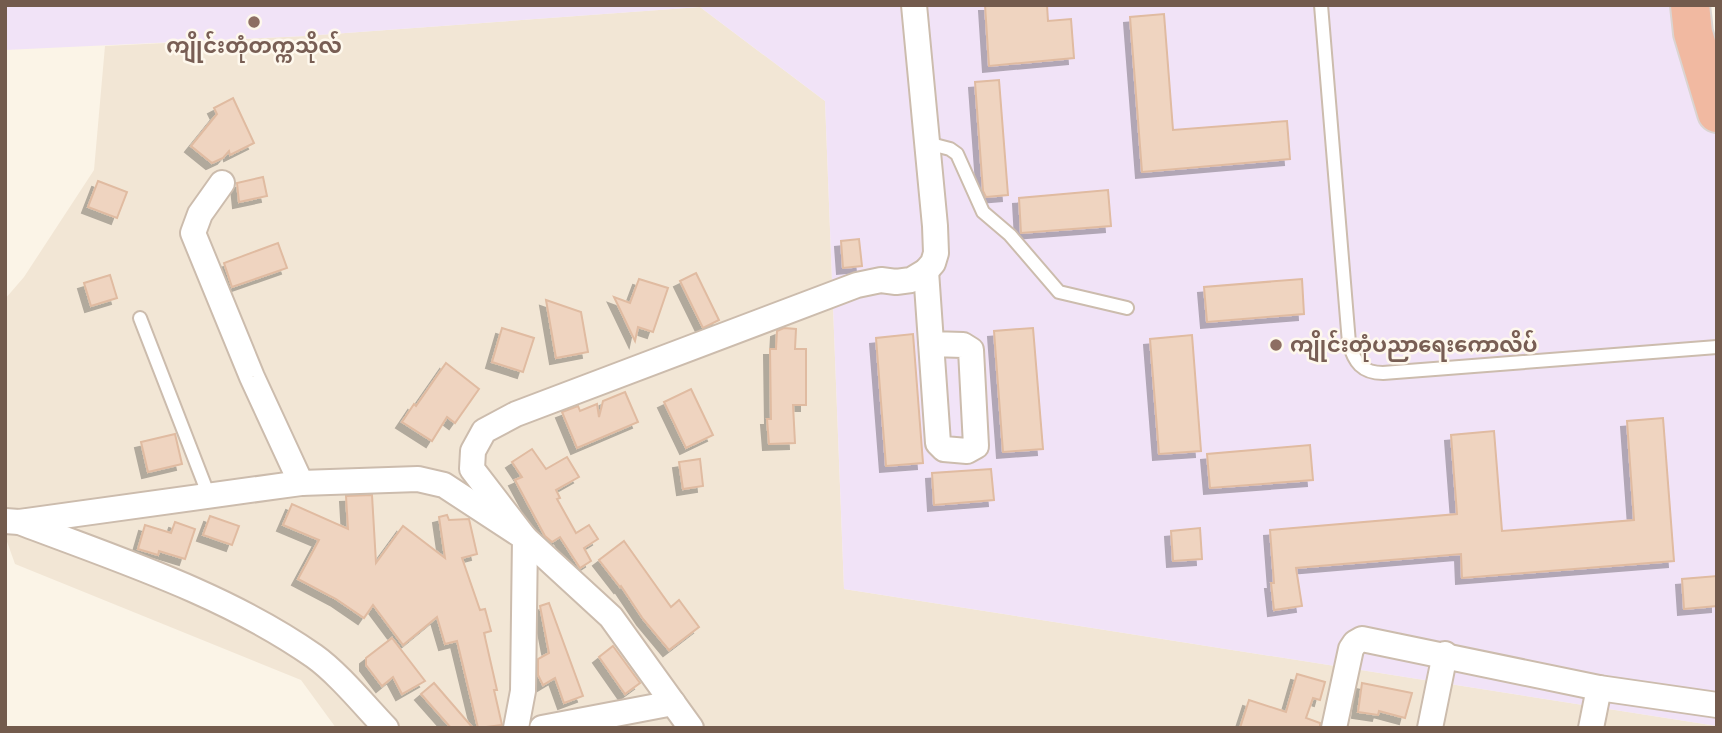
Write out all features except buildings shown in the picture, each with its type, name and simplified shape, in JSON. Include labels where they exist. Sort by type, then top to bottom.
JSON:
[{"type":"highway","points":[[1700,25],[1717,113]]},
{"type":"street","points":[[516,728],[523,691],[525,538],[472,468],[473,451],[484,431],[516,414],[858,285],[881,280],[911,280],[926,271],[936,253],[914,5]]},
{"type":"street","points":[[222,183],[200,215],[193,233],[301,483]]},
{"type":"street","points":[[926,271],[931,344]]},
{"type":"street","points":[[12,522],[301,483],[418,479],[444,485],[525,538],[611,617],[655,713]]},
{"type":"street","points":[[12,522],[157,574],[246,615],[316,657],[386,728]]},
{"type":"street","points":[[1334,728],[1351,649],[1362,639],[1445,654],[1599,688],[1717,705]]},
{"type":"street","points":[[1430,728],[1445,654]]},
{"type":"street","points":[[1591,728],[1599,688]]},
{"type":"street","points":[[541,728],[655,713],[691,728]]},
{"type":"lane","points":[[1321,5],[1349,343],[1353,359],[1361,367],[1371,373],[1382,373],[1717,347]]},
{"type":"lane","points":[[927,143],[950,149],[957,154],[983,212],[1010,235],[1059,292],[1127,308]]},
{"type":"lane","points":[[140,318],[209,496]]},
{"type":"shaded area","name":"ကျိုင်းတုံပညာရေးကောလိပ်","points":[[5,5],[1696,5],[1717,70],[1717,726],[844,589],[825,101],[700,7],[305,36],[5,50]]},
{"type":"shaded area","points":[[700,7],[825,101],[844,589],[1717,728],[336,728],[301,680],[15,564],[5,536],[5,299],[24,277],[94,170],[105,46],[305,36]]},
{"type":"place","name":"ကျိုင်းတုံတက္ကသိုလ်","points":[[254,22]]},
{"type":"place","name":"ကျိုင်းတုံပညာရေးကောလိပ်","points":[[1276,345]]}]
